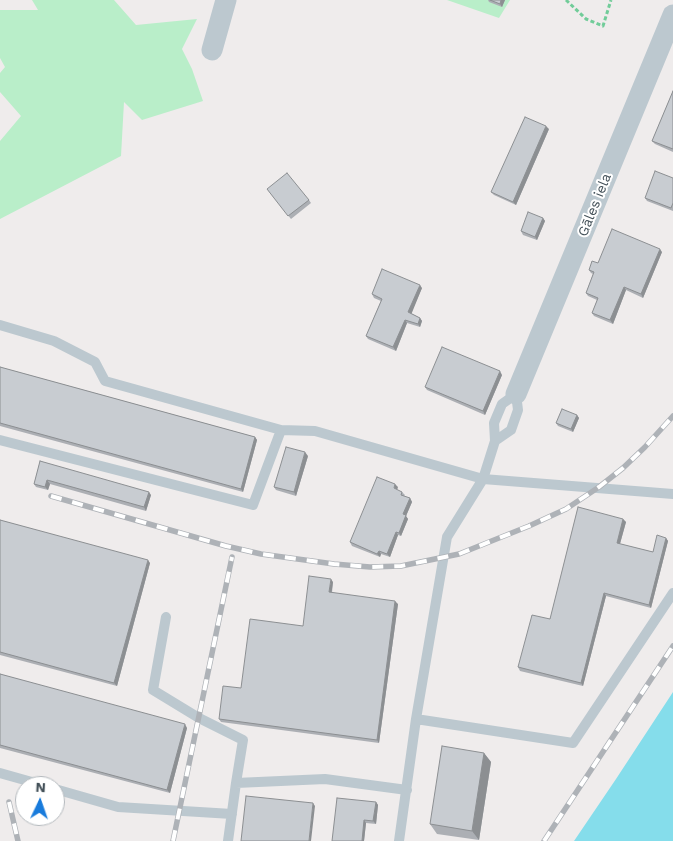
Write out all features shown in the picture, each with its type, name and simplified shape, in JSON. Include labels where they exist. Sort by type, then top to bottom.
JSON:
[{"type":"street","points":[[212,50],[226,0]]},
{"type":"street","name":"Gāles iela","points":[[516,394],[673,15]]},
{"type":"lane","points":[[0,325],[54,341],[96,362],[105,382],[281,430],[315,431],[483,479],[673,494]]},
{"type":"lane","points":[[399,841],[416,718],[447,538],[483,479],[495,441],[494,423],[502,404],[516,394],[518,410],[512,430],[495,441]]},
{"type":"lane","points":[[0,440],[253,505],[281,430]]},
{"type":"lane","points":[[416,718],[573,743],[673,593]]},
{"type":"lane","points":[[166,617],[153,690],[199,718],[243,740],[228,841]]},
{"type":"lane","points":[[0,773],[15,777]]},
{"type":"lane","points":[[236,783],[325,779],[406,790]]},
{"type":"lane","points":[[65,792],[118,807],[232,814]]},
{"type":"path","points":[[566,0],[586,19],[603,26],[611,0]]},
{"type":"green space","points":[[32,0],[114,0],[136,25],[197,19],[182,49],[192,69],[203,101],[142,120],[124,102],[121,156],[0,219],[0,141],[21,116],[0,92],[0,73],[5,67],[0,58],[0,10],[38,10]]},
{"type":"green space","points":[[447,0],[510,0],[499,18]]},
{"type":"water","points":[[673,692],[673,841],[574,841],[616,779]]},
{"type":"building","points":[[490,0],[501,0],[500,4]]},
{"type":"building","points":[[673,91],[673,149],[652,141]]},
{"type":"building","points":[[525,117],[546,126],[513,202],[491,192]]},
{"type":"building","points":[[655,171],[673,178],[673,203],[671,208],[645,198]]},
{"type":"building","points":[[287,173],[309,200],[288,216],[267,189]]},
{"type":"building","points":[[528,212],[543,218],[535,237],[521,231]]},
{"type":"building","points":[[612,229],[660,249],[641,294],[624,287],[610,320],[592,313],[598,298],[586,293],[594,272],[589,270],[592,261],[598,263]]},
{"type":"building","points":[[382,269],[420,285],[408,312],[420,318],[418,324],[405,320],[393,347],[366,336],[382,299],[372,294]]},
{"type":"building","points":[[442,347],[500,371],[483,411],[425,387]]},
{"type":"building","points":[[0,367],[255,437],[241,489],[0,423]]},
{"type":"building","points":[[562,409],[577,415],[571,429],[556,423]]},
{"type":"building","points":[[286,447],[305,452],[294,492],[274,487]]},
{"type":"building","points":[[40,461],[149,492],[144,507],[47,480],[45,487],[34,484]]},
{"type":"building","points":[[377,477],[395,484],[394,488],[402,492],[401,495],[410,498],[403,514],[406,515],[399,533],[396,532],[387,554],[379,551],[377,554],[350,542]]},
{"type":"building","points":[[578,507],[623,519],[617,543],[653,552],[657,535],[666,538],[649,605],[604,593],[581,683],[518,667],[532,615],[550,619]]},
{"type":"building","points":[[0,520],[148,560],[114,683],[0,652]]},
{"type":"building","points":[[309,576],[331,579],[329,592],[395,601],[377,740],[219,719],[223,686],[241,688],[250,619],[303,626]]},
{"type":"building","points":[[0,674],[185,724],[167,790],[0,745]]},
{"type":"building","points":[[442,746],[484,753],[472,831],[430,824]]},
{"type":"building","points":[[246,796],[313,803],[309,841],[241,841]]},
{"type":"building","points":[[337,798],[376,802],[373,821],[364,820],[362,841],[332,841]]},
{"type":"railway","points":[[51,496],[226,546],[261,554],[334,564],[370,567],[401,566],[459,554],[566,509],[623,468],[673,416]]},
{"type":"railway","points":[[173,841],[232,557]]},
{"type":"railway","points":[[544,841],[673,646]]},
{"type":"railway","points":[[9,802],[18,841]]}]
